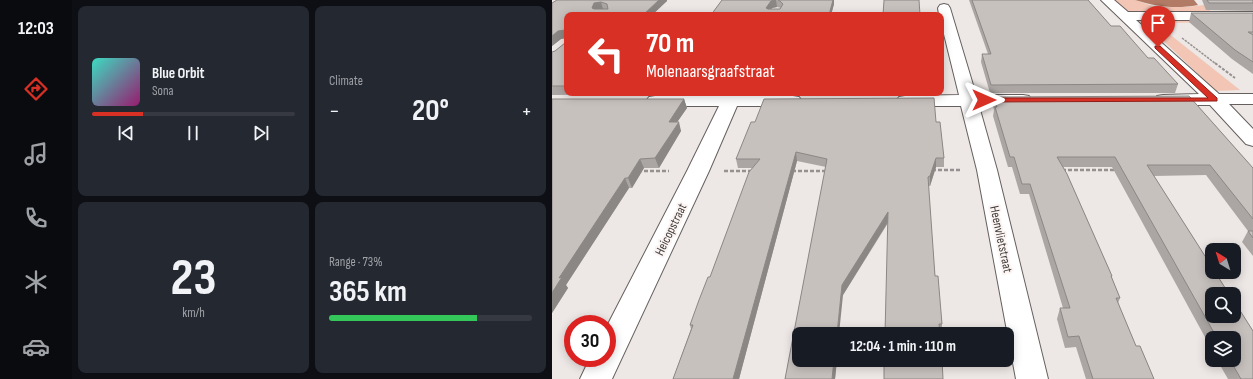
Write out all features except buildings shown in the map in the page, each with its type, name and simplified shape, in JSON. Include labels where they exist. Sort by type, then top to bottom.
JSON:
[{"type":"street","points":[[1107,0],[1214,100],[1253,140]]},
{"type":"street","name":"Heenvlietstraat","points":[[944,8],[987,170],[1032,379]]},
{"type":"street","points":[[1125,16],[1253,16]]},
{"type":"street","points":[[637,101],[732,97],[809,101]]},
{"type":"street","name":"Heicopstraat","points":[[616,337],[698,171],[732,97]]},
{"type":"street","points":[[1143,100],[1253,99]]},
{"type":"street","points":[[889,101],[1040,100]]},
{"type":"street","name":"Heicopstraat","points":[[596,379],[601,367]]},
{"type":"path","points":[[926,170],[987,170]]},
{"type":"path","points":[[1057,170],[1120,170]]},
{"type":"path","points":[[635,171],[754,171]]},
{"type":"path","points":[[786,171],[833,171]]},
{"type":"shaded area","points":[[1114,0],[1135,0],[1153,6],[1187,7],[1204,5],[1214,14],[1127,12]]},
{"type":"shaded area","points":[[1135,0],[1194,0],[1198,5],[1166,7]]},
{"type":"shaded area","points":[[1212,18],[1217,22],[1141,25],[1138,21],[1140,19]]},
{"type":"shaded area","points":[[1151,29],[1163,29],[1240,90],[1216,91]]},
{"type":"route","points":[[984,100],[1214,100],[1158,47]]}]
